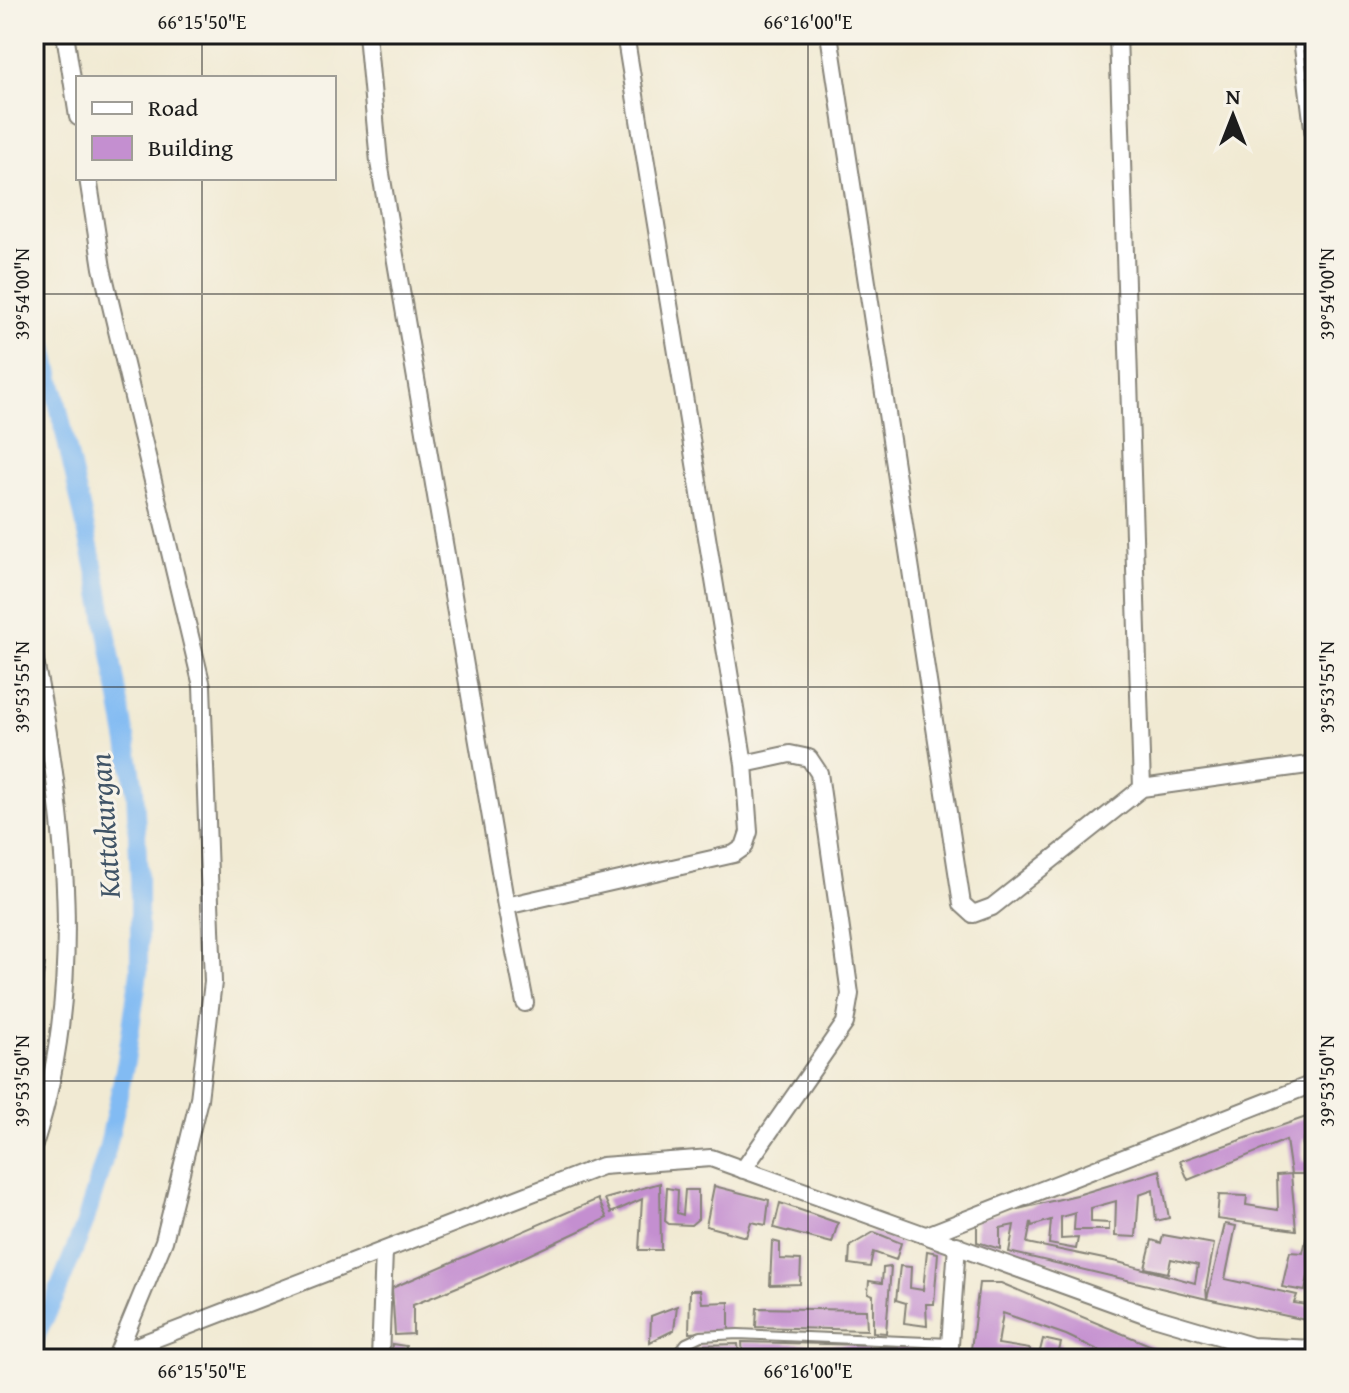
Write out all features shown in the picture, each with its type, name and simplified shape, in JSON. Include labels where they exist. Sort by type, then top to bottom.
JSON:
[{"type":"street","points":[[65,34],[76,104]]},
{"type":"street","points":[[367,34],[379,162],[525,1003]]},
{"type":"street","points":[[506,906],[734,854],[744,847],[749,832],[744,764],[625,34]]},
{"type":"street","points":[[829,34],[962,904],[973,914],[992,907],[1142,788],[1315,764]]},
{"type":"street","points":[[1118,34],[1142,788]]},
{"type":"street","points":[[92,180],[102,268],[202,686],[213,982],[199,1099],[164,1241],[118,1357]]},
{"type":"street","points":[[34,656],[58,800],[68,929],[60,1024],[46,1108],[34,1145]]},
{"type":"street","points":[[743,1170],[845,1023],[850,994],[819,773],[809,758],[790,754],[744,764]]},
{"type":"street","points":[[927,1235],[1315,1083]]},
{"type":"street","points":[[118,1357],[602,1166],[711,1158],[1147,1315],[1252,1346],[1315,1349]]},
{"type":"street","points":[[950,1351],[957,1245]]},
{"type":"street","points":[[380,1359],[384,1251]]},
{"type":"lane","points":[[1299,47],[1315,177]]},
{"type":"lane","points":[[673,1359],[686,1343],[701,1336],[738,1334],[950,1351]]},
{"type":"building","points":[[34,962],[45,964],[36,1023],[34,1023]]},
{"type":"building","points":[[1315,1114],[1315,1135],[1303,1139],[1302,1161],[1315,1162],[1315,1174],[1291,1174],[1286,1140],[1188,1180],[1180,1161]]},
{"type":"building","points":[[1160,1170],[1169,1218],[1156,1221],[1153,1190],[1139,1195],[1136,1237],[1115,1236],[1116,1201],[1091,1208],[1091,1222],[1109,1223],[1109,1230],[1074,1230],[1075,1213],[1061,1217],[1061,1239],[1078,1238],[1076,1249],[1049,1244],[1051,1220],[1032,1226],[1031,1222],[1027,1243],[1118,1262],[1195,1283],[1198,1265],[1171,1259],[1168,1273],[1145,1268],[1152,1240],[1161,1243],[1163,1235],[1214,1244],[1206,1287],[1207,1299],[1009,1252],[1014,1225],[1000,1228],[1000,1249],[977,1242],[977,1219],[1077,1195]]},
{"type":"building","points":[[1291,1174],[1296,1230],[1217,1219],[1219,1195],[1247,1196],[1246,1205],[1278,1210],[1277,1175]]},
{"type":"building","points":[[660,1183],[661,1250],[639,1250],[642,1199],[611,1213],[605,1199]]},
{"type":"building","points":[[714,1186],[769,1200],[766,1225],[751,1222],[746,1237],[706,1226]]},
{"type":"building","points":[[667,1188],[678,1190],[677,1213],[683,1215],[685,1190],[698,1190],[698,1219],[691,1225],[665,1221]]},
{"type":"building","points":[[598,1199],[607,1218],[484,1276],[413,1305],[413,1334],[395,1335],[392,1288]]},
{"type":"building","points":[[780,1203],[838,1223],[832,1243],[774,1228]]},
{"type":"building","points":[[1225,1224],[1236,1226],[1225,1279],[1297,1295],[1294,1303],[1315,1306],[1315,1322],[1207,1299]]},
{"type":"building","points":[[1308,1231],[1315,1232],[1315,1243],[1305,1291],[1282,1287],[1290,1252],[1303,1253]]},
{"type":"building","points":[[874,1232],[901,1243],[896,1260],[873,1252],[870,1267],[849,1264],[850,1246]]},
{"type":"building","points":[[772,1241],[780,1243],[780,1259],[801,1260],[800,1284],[770,1285]]},
{"type":"building","points":[[927,1251],[938,1253],[934,1304],[926,1304],[927,1326],[904,1323],[906,1303],[896,1300],[900,1266],[911,1267],[910,1288],[923,1290]]},
{"type":"building","points":[[891,1267],[886,1333],[873,1332],[873,1295],[868,1293],[869,1281],[882,1283],[883,1268]]},
{"type":"building","points":[[979,1283],[1001,1283],[1183,1359],[1117,1359],[1066,1335],[1003,1313],[998,1344],[1030,1349],[1029,1359],[970,1358]]},
{"type":"building","points":[[690,1290],[700,1290],[702,1303],[729,1302],[729,1331],[689,1333]]},
{"type":"building","points":[[677,1306],[674,1330],[650,1342],[651,1316]]},
{"type":"building","points":[[757,1308],[866,1310],[867,1330],[756,1327]]},
{"type":"building","points":[[1043,1339],[1061,1343],[1057,1359],[1038,1359]]},
{"type":"building","points":[[742,1342],[869,1345],[869,1359],[743,1359]]},
{"type":"building","points":[[691,1343],[695,1343],[697,1359],[683,1359]]},
{"type":"building","points":[[392,1344],[406,1346],[405,1359],[391,1359]]},
{"type":"building","points":[[738,1344],[739,1359],[701,1359],[699,1345]]},
{"type":"building","points":[[880,1346],[932,1347],[931,1359],[879,1359]]},
{"type":"waterway","name":"Kattakurgan","points":[[34,299],[99,587],[135,788],[139,880],[139,972],[126,1061],[107,1150],[84,1226],[34,1341]]}]
